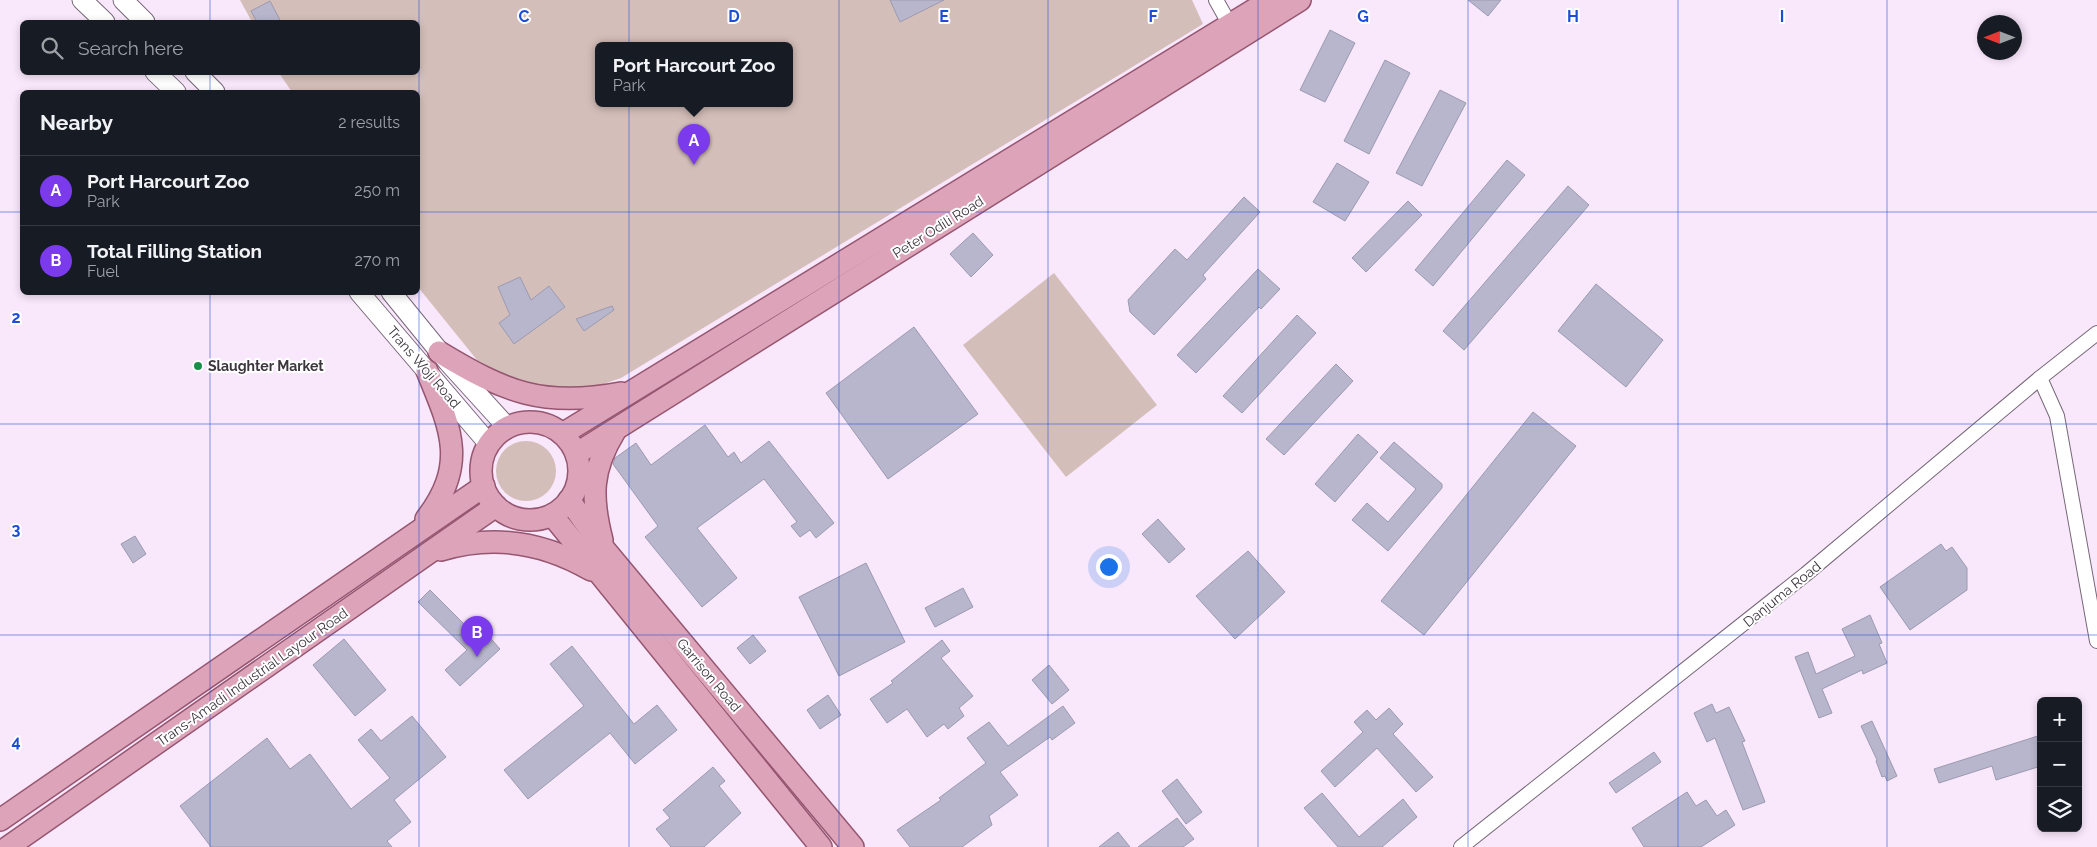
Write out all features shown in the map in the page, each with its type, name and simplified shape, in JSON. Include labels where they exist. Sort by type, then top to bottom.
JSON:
[{"type":"main road","points":[[82,0],[103,20]]},
{"type":"main road","points":[[123,0],[143,20]]},
{"type":"main road","name":"Peter Odili Road","points":[[576,454],[1234,32],[1270,0]]},
{"type":"main road","name":"Peter Odili Road","points":[[564,433],[1234,32],[1300,0]]},
{"type":"main road","points":[[158,75],[174,90]]},
{"type":"main road","points":[[198,75],[213,90]]},
{"type":"main road","name":"Trans Woji Road","points":[[362,295],[488,443]]},
{"type":"main road","name":"Trans Woji Road","points":[[393,295],[439,352],[508,428]]},
{"type":"main road","points":[[439,352],[496,384],[519,393],[550,398],[592,398],[636,390]]},
{"type":"main road","points":[[419,529],[446,489],[451,474],[450,432],[443,409],[427,371]]},
{"type":"main road","points":[[534,422],[550,426],[564,433],[576,454],[579,466],[578,482],[569,500],[552,515],[529,520],[514,517],[496,506],[484,486],[482,470],[488,443],[517,423],[534,422]]},
{"type":"main road","points":[[604,550],[596,518],[595,481],[598,462],[618,426]]},
{"type":"main road","name":"Trans-Amadi Industrial Layour Road","points":[[0,820],[419,529],[484,486]]},
{"type":"main road","name":"Garrison Road","points":[[569,500],[604,550],[853,847]]},
{"type":"main road","name":"Trans-Amadi Industrial Layour Road","points":[[8,847],[496,506]]},
{"type":"main road","name":"Garrison Road","points":[[552,515],[821,847]]},
{"type":"main road","points":[[426,554],[480,541],[512,541],[545,548],[600,574]]},
{"type":"street","points":[[1216,0],[1234,32]]},
{"type":"street","name":"Danjuma Road","points":[[1461,847],[1799,580],[2040,378],[2097,333]]},
{"type":"street","points":[[2040,378],[2057,416],[2097,641]]},
{"type":"shaded area","points":[[240,0],[1192,0],[1203,24],[621,378],[586,390],[530,386],[506,376],[477,360],[420,289],[420,90],[291,90],[280,75],[420,75],[420,20],[251,20]]},
{"type":"shaded area","points":[[1054,273],[1157,405],[1066,477],[963,345]]},
{"type":"shaded area","points":[[526,441],[543,446],[551,454],[556,471],[551,488],[543,496],[526,501],[509,496],[501,488],[496,471],[501,454],[509,446]]},
{"type":"building","points":[[890,0],[944,0],[900,22]]},
{"type":"building","points":[[1468,0],[1501,0],[1488,16]]},
{"type":"building","points":[[270,1],[280,20],[256,20],[251,11]]},
{"type":"building","points":[[1330,30],[1355,43],[1325,102],[1300,90]]},
{"type":"building","points":[[1385,60],[1410,73],[1369,154],[1344,141]]},
{"type":"building","points":[[1440,90],[1466,103],[1422,186],[1396,173]]},
{"type":"building","points":[[1507,160],[1525,175],[1433,286],[1415,270]]},
{"type":"building","points":[[1337,163],[1369,182],[1345,221],[1313,202]]},
{"type":"building","points":[[1568,186],[1589,205],[1464,350],[1443,331]]},
{"type":"building","points":[[1244,197],[1260,212],[1203,275],[1206,279],[1154,335],[1130,312],[1128,300],[1175,249],[1187,260]]},
{"type":"building","points":[[1408,201],[1422,215],[1366,272],[1352,258]]},
{"type":"building","points":[[973,233],[993,255],[971,277],[950,254]]},
{"type":"building","points":[[1258,269],[1280,289],[1261,309],[1259,307],[1196,373],[1177,355]]},
{"type":"building","points":[[520,277],[531,300],[549,286],[565,307],[514,344],[499,323],[510,315],[498,287]]},
{"type":"building","points":[[1596,284],[1663,340],[1626,387],[1558,331]]},
{"type":"building","points":[[612,306],[614,310],[584,331],[576,319]]},
{"type":"building","points":[[1297,315],[1316,333],[1242,413],[1223,396]]},
{"type":"building","points":[[914,327],[978,414],[888,479],[826,393]]},
{"type":"building","points":[[1336,364],[1353,381],[1284,455],[1266,439]]},
{"type":"building","points":[[1533,412],[1576,446],[1424,635],[1381,601]]},
{"type":"building","points":[[705,425],[728,457],[734,452],[741,463],[769,441],[834,523],[816,538],[810,530],[800,537],[791,526],[797,522],[764,479],[697,528],[737,578],[702,607],[645,537],[658,526],[613,464],[615,458],[636,443],[651,465]]},
{"type":"building","points":[[1358,434],[1378,452],[1335,502],[1315,484]]},
{"type":"building","points":[[1394,442],[1442,484],[1442,488],[1388,551],[1352,520],[1367,503],[1388,522],[1416,489],[1380,458]]},
{"type":"building","points":[[1158,519],[1185,549],[1169,563],[1142,534]]},
{"type":"building","points":[[135,536],[146,554],[133,563],[121,544]]},
{"type":"building","points":[[1941,544],[1946,551],[1952,547],[1967,568],[1967,590],[1910,630],[1880,587]]},
{"type":"building","points":[[1248,551],[1285,592],[1235,639],[1196,596]]},
{"type":"building","points":[[866,563],[905,642],[839,676],[799,597]]},
{"type":"building","points":[[963,588],[973,607],[935,627],[925,608]]},
{"type":"building","points":[[430,590],[479,639],[486,633],[500,649],[460,686],[445,670],[467,650],[418,602]]},
{"type":"building","points":[[1870,615],[1882,643],[1879,644],[1887,663],[1863,674],[1862,670],[1822,689],[1832,713],[1819,718],[1795,657],[1808,652],[1816,674],[1855,656],[1842,629]]},
{"type":"building","points":[[753,635],[766,651],[750,664],[737,648]]},
{"type":"building","points":[[344,639],[386,690],[355,716],[313,665]]},
{"type":"building","points":[[942,640],[950,651],[941,658],[973,696],[959,708],[964,716],[948,729],[944,724],[927,737],[907,709],[887,723],[870,699],[893,683],[891,681]]},
{"type":"building","points":[[572,646],[634,724],[657,705],[677,730],[635,764],[610,733],[528,799],[504,770],[584,706],[550,664]]},
{"type":"building","points":[[1049,665],[1069,690],[1052,704],[1032,680]]},
{"type":"building","points":[[828,695],[841,715],[820,729],[807,710]]},
{"type":"building","points":[[1712,704],[1716,713],[1729,707],[1745,741],[1742,742],[1765,802],[1743,810],[1715,738],[1707,742],[1694,713]]},
{"type":"building","points":[[1063,706],[1075,723],[1052,740],[1050,737],[1000,772],[1018,795],[989,816],[992,825],[962,847],[910,847],[897,830],[941,800],[939,798],[986,763],[967,738],[989,722],[1008,746]]},
{"type":"building","points":[[1389,708],[1403,724],[1393,734],[1433,777],[1416,792],[1377,748],[1335,787],[1321,771],[1363,732],[1354,722],[1367,710],[1376,720]]},
{"type":"building","points":[[412,716],[446,757],[394,800],[411,822],[387,841],[392,847],[211,847],[180,806],[267,738],[290,769],[310,754],[351,809],[390,778],[358,740],[371,729],[381,741]]},
{"type":"building","points":[[1872,721],[1897,776],[1887,781],[1885,776],[1882,777],[1877,760],[1861,726]]},
{"type":"building","points":[[2037,736],[2037,767],[1996,780],[1992,766],[1939,783],[1934,769]]},
{"type":"building","points":[[1654,752],[1661,762],[1616,793],[1609,783]]},
{"type":"building","points":[[713,767],[725,781],[719,786],[741,813],[704,847],[671,847],[656,829],[670,818],[663,810]]},
{"type":"building","points":[[1177,779],[1202,812],[1186,824],[1162,791]]},
{"type":"building","points":[[1687,792],[1696,806],[1706,800],[1717,816],[1726,810],[1735,825],[1701,847],[1644,847],[1632,828]]},
{"type":"building","points":[[1322,793],[1359,837],[1403,799],[1417,817],[1382,847],[1338,847],[1304,808]]},
{"type":"building","points":[[1177,818],[1194,839],[1183,847],[1138,847]]},
{"type":"building","points":[[1118,832],[1130,847],[1099,847]]},
{"type":"place","name":"Port Harcourt Zoo","points":[[694,165]]},
{"type":"place","name":"Slaughter Market","points":[[198,366]]},
{"type":"place","name":"Total Filling Station","points":[[477,657]]}]
